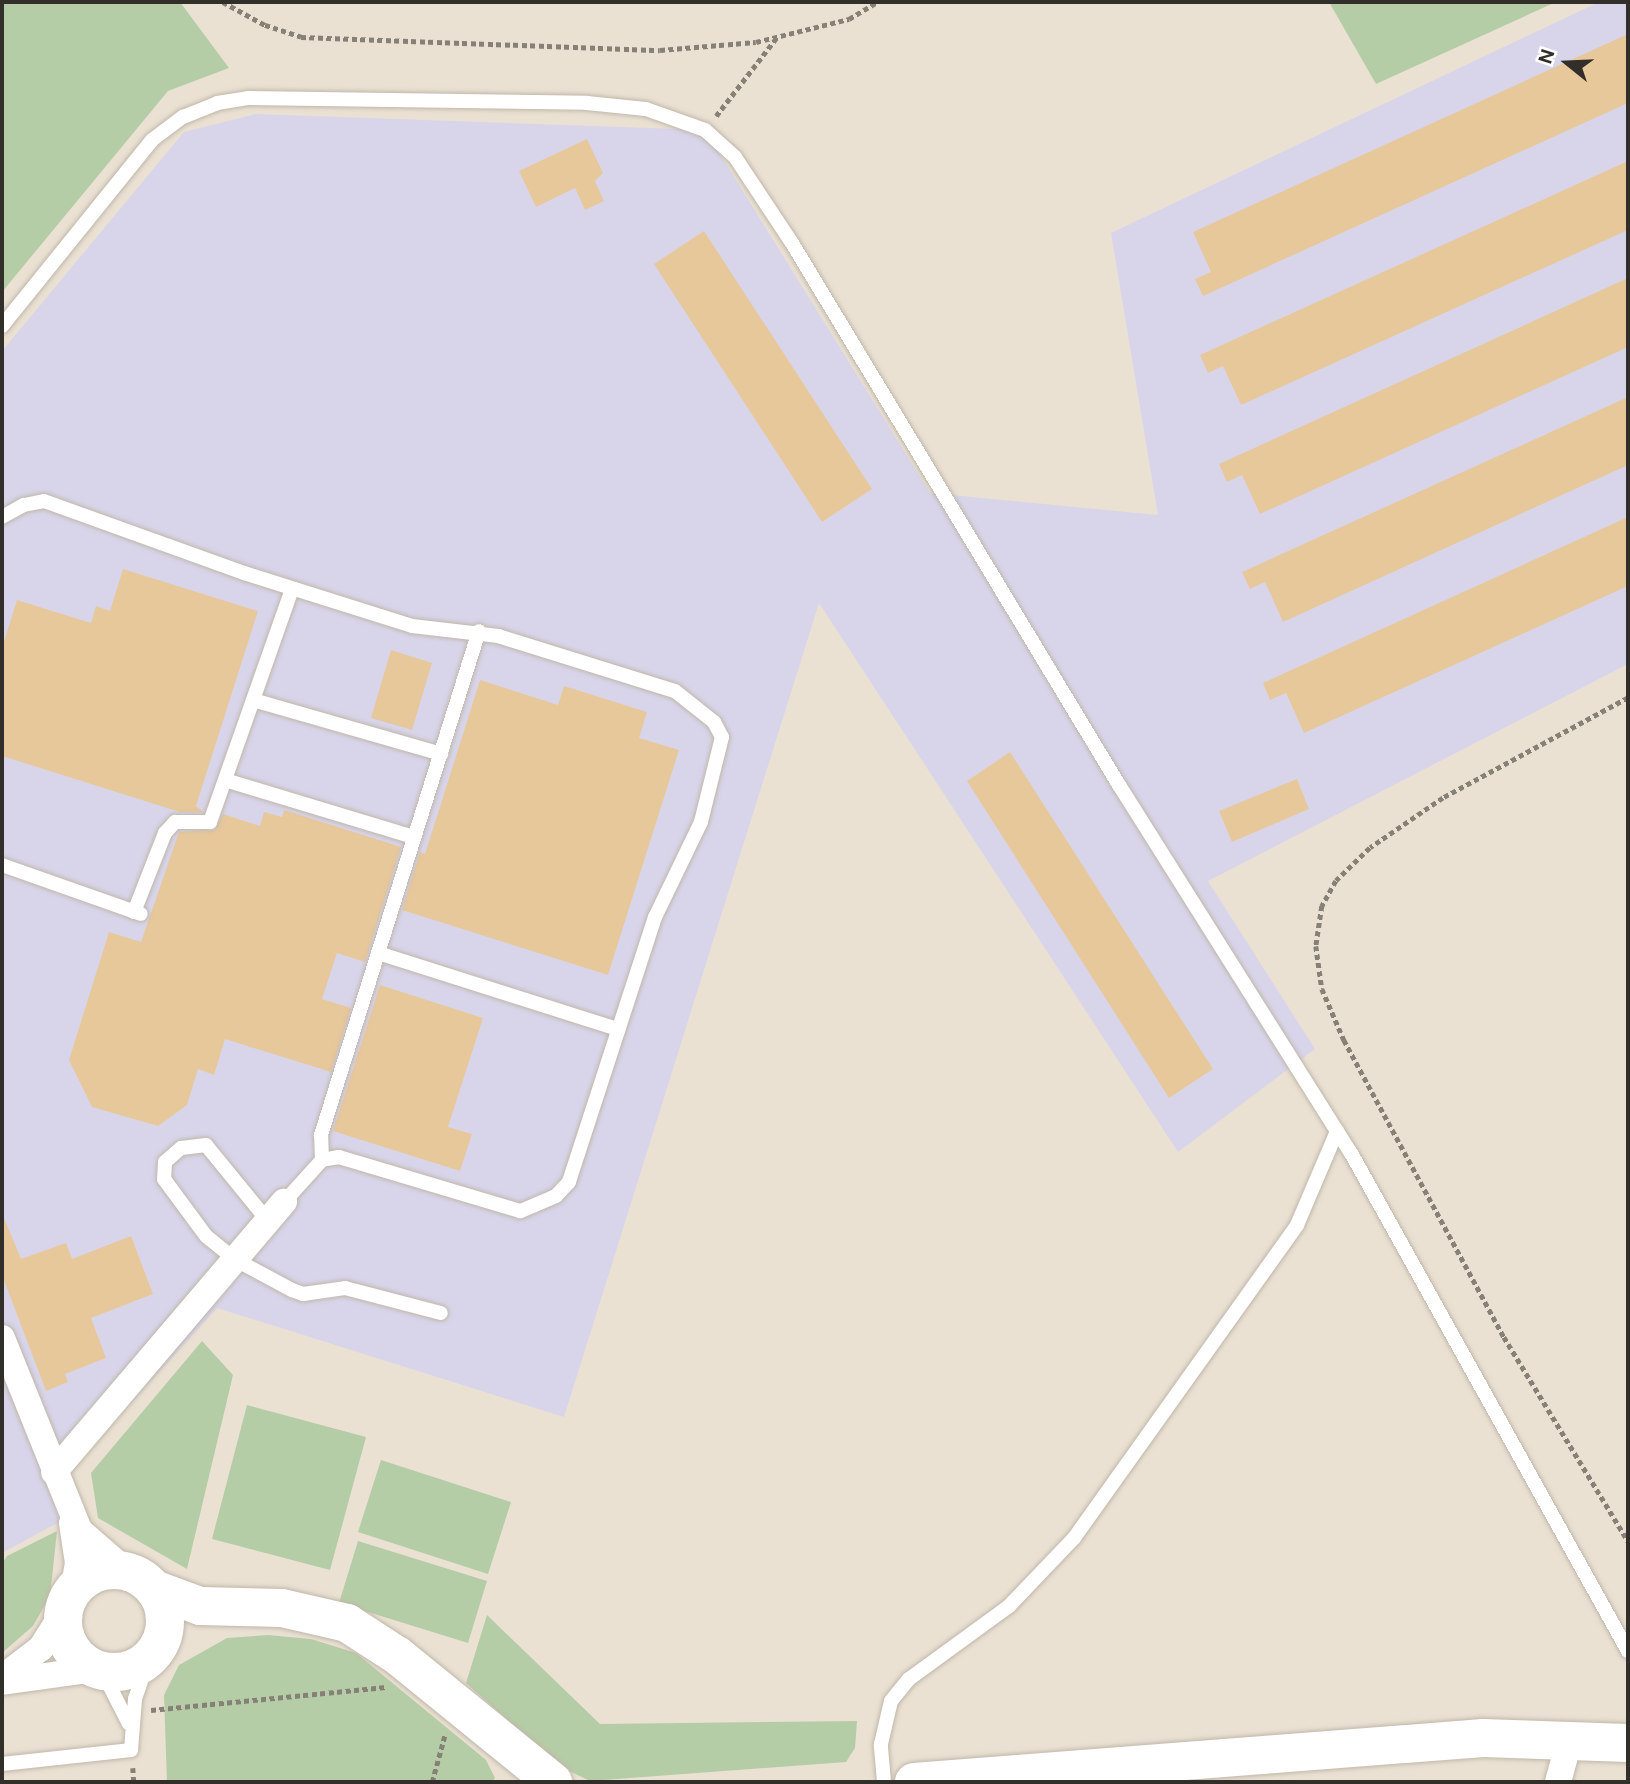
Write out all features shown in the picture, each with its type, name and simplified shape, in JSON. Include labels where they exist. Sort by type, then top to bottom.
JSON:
[{"type":"street","points":[[54,1472],[276,1212]]},
{"type":"street","points":[[2,1338],[70,1511],[89,1542],[140,1580],[165,1620],[152,1655]]},
{"type":"street","points":[[70,1511],[78,1563],[68,1602],[69,1646],[98,1670]]},
{"type":"street","points":[[2,1680],[41,1648],[68,1602],[97,1572],[140,1580],[221,1609],[282,1608],[347,1623],[421,1675],[546,1780]]},
{"type":"street","points":[[2,1680],[98,1670],[127,1671],[152,1655],[172,1633],[221,1609]]},
{"type":"street","points":[[914,1782],[1483,1738],[1570,1738],[1628,1743]]},
{"type":"street","points":[[1558,1782],[1570,1738]]},
{"type":"lane","points":[[2,326],[152,140],[183,117],[216,103],[248,98],[587,103],[646,109],[705,130],[735,157],[792,243],[1119,785],[1337,1131],[1628,1651]]},
{"type":"lane","points":[[2,517],[24,505],[44,501],[292,589],[412,626],[479,631],[675,691],[714,722],[722,737],[701,822],[654,917],[569,1182],[537,1206],[520,1211],[498,1208],[339,1157],[322,1160],[276,1212],[206,1145],[181,1148],[165,1163],[164,1179],[206,1236],[236,1260],[303,1294],[345,1288],[441,1313]]},
{"type":"lane","points":[[2,865],[138,913],[165,833],[175,822],[210,822],[292,589]]},
{"type":"lane","points":[[322,1160],[321,1135],[479,631]]},
{"type":"lane","points":[[253,700],[440,754]]},
{"type":"lane","points":[[225,780],[414,837]]},
{"type":"lane","points":[[378,953],[618,1029]]},
{"type":"lane","points":[[884,1782],[881,1744],[891,1701],[909,1679],[1009,1605],[1074,1538],[1297,1225],[1337,1131]]},
{"type":"lane","points":[[2,1764],[131,1750],[131,1719],[152,1655]]},
{"type":"lane","points":[[98,1670],[131,1719]]},
{"type":"path","points":[[223,2],[265,25],[301,37],[660,50],[777,37],[849,19],[877,2]]},
{"type":"path","points":[[705,130],[777,37]]},
{"type":"path","points":[[1628,698],[1443,798],[1370,848],[1336,881],[1322,906],[1316,946],[1322,989],[1344,1040],[1504,1337],[1628,1541]]},
{"type":"path","points":[[131,1719],[386,1686],[421,1675]]},
{"type":"path","points":[[432,1782],[454,1703]]},
{"type":"shaded area","points":[[1599,2],[1628,2],[1628,664],[1208,881],[1315,1049],[1178,1152],[819,603],[564,1417],[217,1308],[52,1490],[61,1521],[2,1553],[2,351],[184,132],[256,114],[705,130],[930,493],[1158,515],[1111,233]]},
{"type":"green space","points":[[2,2],[180,2],[229,68],[168,91],[2,292]]},
{"type":"green space","points":[[1329,2],[1556,2],[1376,84]]},
{"type":"green space","points":[[202,1341],[233,1375],[187,1569],[98,1518],[91,1473]]},
{"type":"green space","points":[[247,1405],[366,1437],[330,1570],[212,1539]]},
{"type":"green space","points":[[381,1460],[511,1502],[488,1574],[358,1532]]},
{"type":"green space","points":[[57,1531],[50,1596],[33,1626],[2,1653],[2,1564],[7,1556]]},
{"type":"green space","points":[[358,1541],[487,1581],[468,1643],[339,1603]]},
{"type":"green space","points":[[487,1615],[600,1724],[857,1721],[855,1748],[846,1762],[590,1781],[559,1766],[466,1683]]},
{"type":"green space","points":[[268,1635],[311,1639],[356,1653],[486,1760],[495,1778],[492,1782],[167,1782],[164,1695],[179,1665],[227,1638]]},
{"type":"building","points":[[1628,34],[1628,103],[1203,296],[1195,279],[1211,272],[1193,232]]},
{"type":"building","points":[[587,139],[603,173],[595,181],[604,201],[585,210],[575,188],[536,207],[519,171]]},
{"type":"building","points":[[1628,161],[1628,230],[1241,405],[1223,366],[1208,373],[1200,355]]},
{"type":"building","points":[[704,231],[872,489],[822,522],[654,264]]},
{"type":"building","points":[[1628,278],[1628,347],[1260,514],[1242,475],[1227,482],[1219,464]]},
{"type":"building","points":[[1628,397],[1628,465],[1283,622],[1265,582],[1250,589],[1242,572]]},
{"type":"building","points":[[1628,517],[1628,586],[1304,733],[1286,693],[1270,700],[1263,683]]},
{"type":"building","points":[[123,569],[258,611],[196,806],[203,812],[180,812],[2,756],[2,648],[17,600],[91,623],[96,606],[110,611]]},
{"type":"building","points":[[391,650],[432,663],[412,730],[371,718]]},
{"type":"building","points":[[480,680],[558,705],[564,686],[647,712],[639,738],[679,750],[608,975],[402,910],[420,852],[425,854]]},
{"type":"building","points":[[1010,752],[1213,1069],[1169,1098],[967,781]]},
{"type":"building","points":[[1297,779],[1309,809],[1232,842],[1219,811]]},
{"type":"building","points":[[284,810],[401,847],[365,962],[337,953],[322,999],[351,1008],[331,1072],[225,1039],[214,1075],[198,1069],[187,1105],[158,1126],[92,1107],[69,1060],[109,932],[141,942],[179,832],[215,830],[223,814],[260,826],[264,812],[282,817]]},
{"type":"building","points":[[380,985],[483,1018],[448,1127],[472,1134],[460,1171],[333,1131]]},
{"type":"building","points":[[2,1213],[21,1259],[66,1243],[72,1259],[131,1236],[153,1294],[91,1318],[106,1358],[65,1374],[68,1382],[46,1391],[2,1275]]}]
